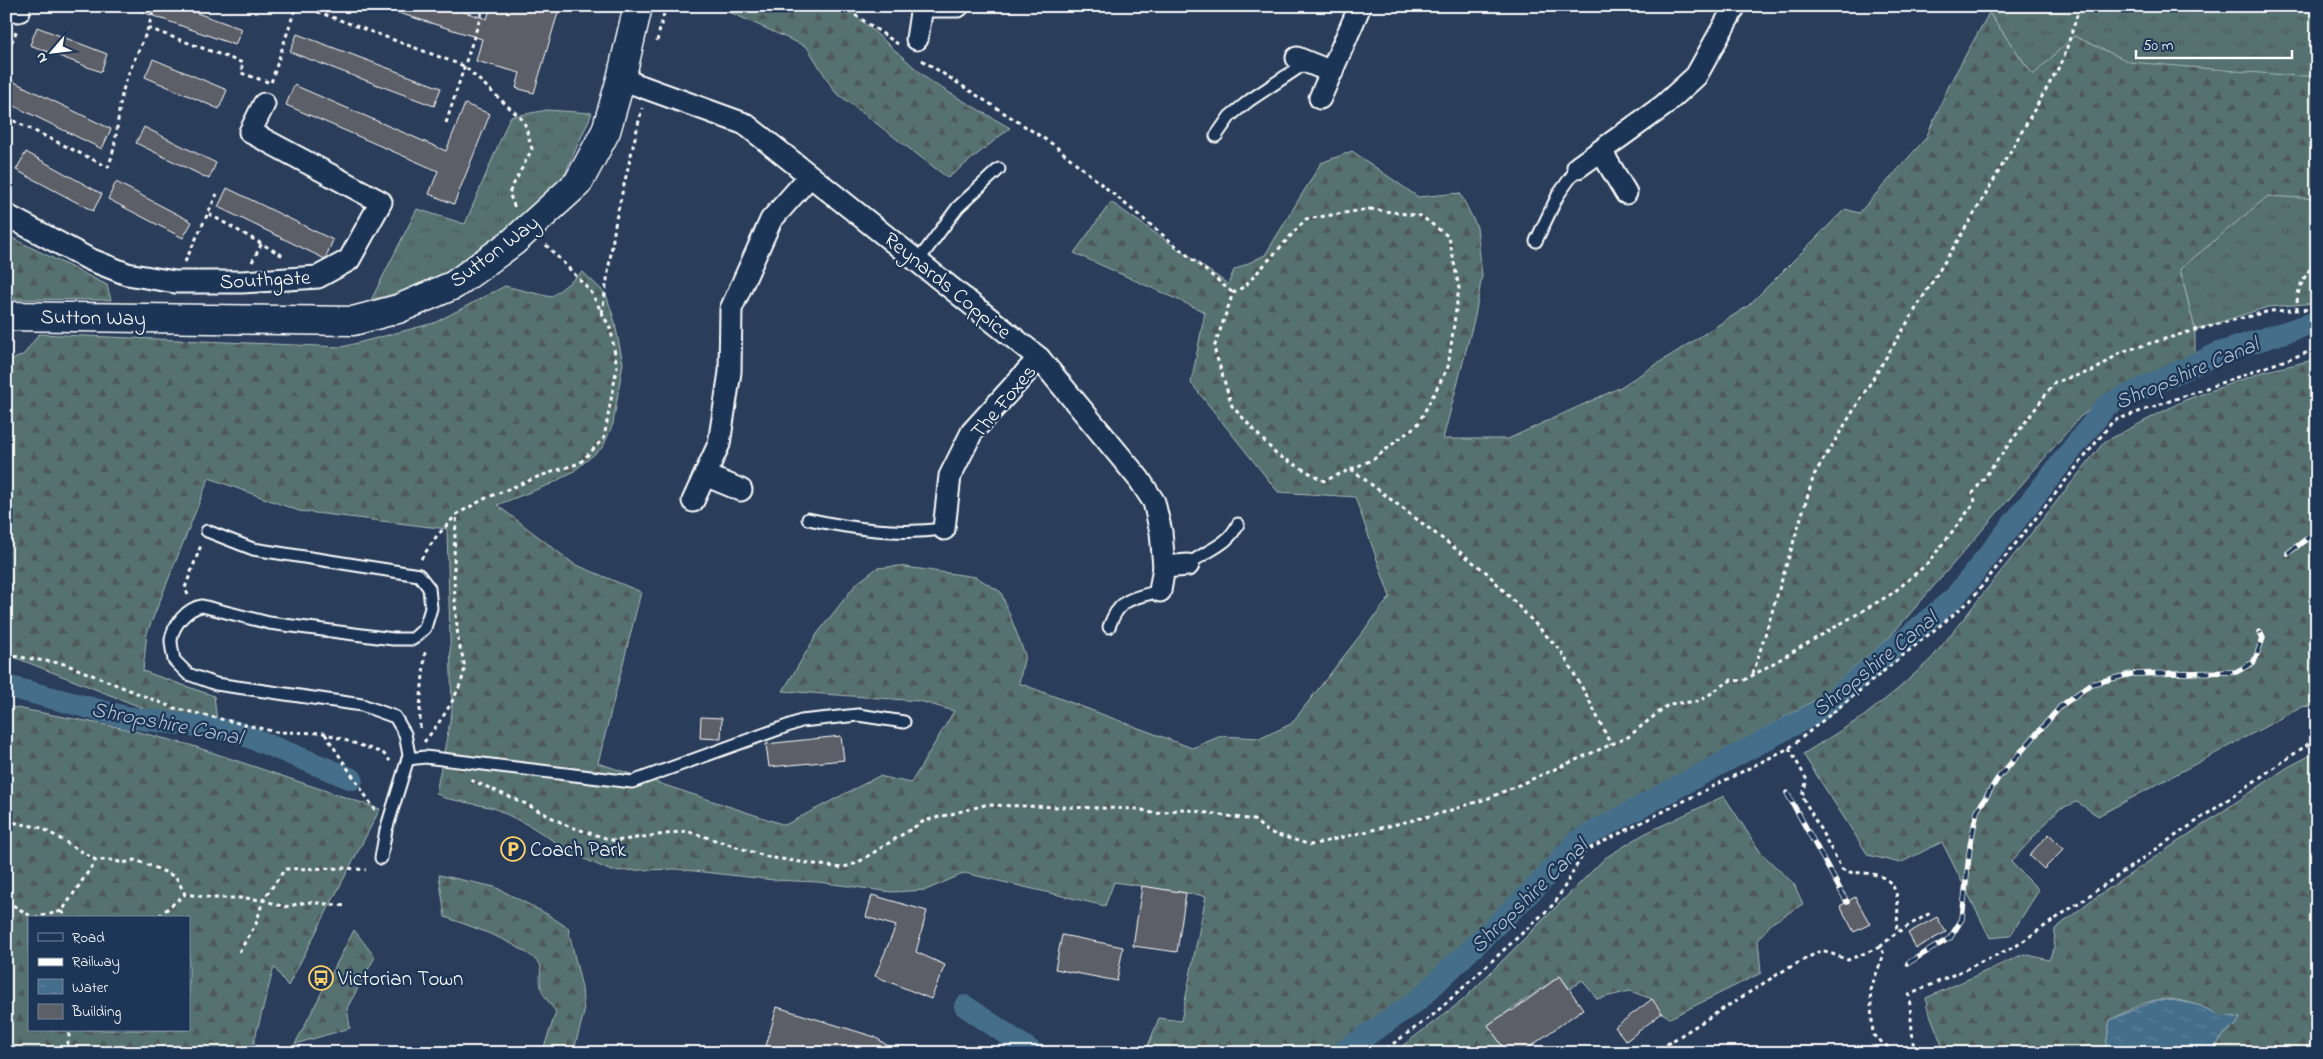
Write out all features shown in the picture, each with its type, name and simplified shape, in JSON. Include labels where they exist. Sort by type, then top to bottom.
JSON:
[{"type":"street","name":"Sutton Way","points":[[6,316],[353,321],[398,310],[454,285],[512,242],[578,183],[633,83],[638,6]]},
{"type":"street","points":[[911,46],[922,6]]},
{"type":"street","points":[[932,6],[958,6]]},
{"type":"street","points":[[1320,98],[1360,6]]},
{"type":"street","points":[[1578,167],[1664,106],[1696,76],[1735,6]]},
{"type":"street","points":[[1302,60],[1332,72]]},
{"type":"street","name":"Reynards Coppice","points":[[633,83],[746,124],[1039,358],[1139,480],[1154,502],[1161,532],[1164,567],[1160,591]]},
{"type":"street","name":"Southgate","points":[[6,215],[89,259],[119,271],[175,282],[242,282],[318,277],[349,260],[381,202],[250,132],[264,104]]},
{"type":"street","points":[[1600,151],[1626,193]]},
{"type":"street","points":[[693,501],[719,444],[730,372],[732,309],[771,220],[810,176]]},
{"type":"street","name":"The Foxes","points":[[944,529],[950,476],[972,432],[1039,358]]},
{"type":"street","points":[[705,475],[741,490]]},
{"type":"street","points":[[1164,567],[1188,565]]},
{"type":"lane","points":[[1216,136],[1230,116],[1302,60]]},
{"type":"lane","points":[[1536,241],[1558,195],[1578,167]]},
{"type":"lane","points":[[918,261],[958,207],[999,169]]},
{"type":"lane","points":[[808,519],[876,532],[921,532],[944,529]]},
{"type":"lane","points":[[1188,565],[1226,542],[1234,534],[1238,524]]},
{"type":"lane","points":[[206,534],[253,549],[418,575],[429,588],[431,608],[426,628],[413,639],[393,639],[269,623],[202,606],[194,607],[184,614],[171,638],[174,660],[188,674],[216,684],[362,705],[395,717],[405,734],[408,759],[386,830],[380,858]]},
{"type":"lane","points":[[1109,627],[1113,615],[1123,602],[1160,591]]},
{"type":"lane","points":[[408,759],[425,757],[632,782],[801,721],[858,715],[904,722]]},
{"type":"path","points":[[6,117],[108,167],[115,151],[124,88],[148,28],[154,6]]},
{"type":"path","points":[[148,28],[243,63],[241,73],[271,83],[296,6]]},
{"type":"path","points":[[302,6],[464,66],[524,121],[532,149],[509,193],[517,214]]},
{"type":"path","points":[[446,122],[484,6]]},
{"type":"path","points":[[842,6],[911,46],[1054,146],[1233,293]]},
{"type":"path","points":[[1753,674],[1814,475],[1980,204],[2062,60],[2080,6]]},
{"type":"path","points":[[602,313],[616,219],[640,121],[633,83]]},
{"type":"path","points":[[175,282],[217,194]]},
{"type":"path","points":[[1370,209],[1421,216],[1449,237],[1459,288],[1448,367],[1418,424],[1374,459],[1324,481],[1276,454],[1232,406],[1214,348],[1233,293],[1245,286],[1306,219],[1370,209]]},
{"type":"path","points":[[209,214],[286,258]]},
{"type":"path","points":[[411,574],[436,537],[457,514],[484,499],[532,479],[580,463],[604,438],[617,367],[611,330],[590,290],[542,240]]},
{"type":"path","points":[[2297,310],[2296,296],[2304,276],[2317,260]]},
{"type":"path","points":[[465,778],[526,804],[568,826],[615,841],[687,831],[768,857],[841,868],[856,863],[924,821],[985,805],[1139,810],[1155,814],[1182,809],[1254,820],[1268,832],[1311,845],[1442,813],[1489,798],[1628,737],[1670,704],[1700,701],[1731,680],[1742,681],[1893,593],[1928,563],[1976,502],[1973,493],[2054,382],[2095,370],[2121,352],[2270,312],[2317,309]]},
{"type":"path","points":[[1380,1053],[1433,1016],[1555,903],[1585,851],[1789,748],[1970,601],[2113,420],[2317,349]]},
{"type":"path","points":[[1352,469],[1486,572],[1562,651],[1611,745]]},
{"type":"path","points":[[6,655],[65,664],[174,708],[276,732],[324,733],[383,754],[396,767],[418,753],[421,746],[444,717],[464,671],[458,640],[454,572],[453,547],[457,514]]},
{"type":"path","points":[[185,588],[206,534]]},
{"type":"path","points":[[420,707],[425,654]]},
{"type":"path","points":[[324,733],[356,780],[386,830]]},
{"type":"path","points":[[1914,1053],[1909,995],[2016,946],[2317,738]]},
{"type":"path","points":[[1789,748],[1806,780],[1802,796],[1842,869],[1848,872],[1867,873],[1888,879],[1896,890],[1899,906],[1896,932]]},
{"type":"path","points":[[6,821],[42,828],[96,860],[112,860],[123,863],[135,860],[156,868],[176,877],[185,894]]},
{"type":"path","points":[[42,916],[62,911],[96,860]]},
{"type":"path","points":[[239,952],[256,924],[263,900],[285,869],[346,868],[366,870]]},
{"type":"path","points":[[160,916],[185,894],[263,900],[284,907],[314,902],[346,906]]},
{"type":"path","points":[[6,901],[31,916]]},
{"type":"path","points":[[62,911],[65,916]]},
{"type":"path","points":[[1653,1053],[1783,971],[1822,950],[1848,960],[1880,947],[1896,932],[1932,912]]},
{"type":"path","points":[[1880,947],[1884,954],[1870,990],[1873,1035],[1895,1053]]},
{"type":"path","points":[[66,1053],[70,1032]]},
{"type":"green space","points":[[716,6],[845,6],[931,82],[1010,128],[948,178],[835,92],[807,47]]},
{"type":"green space","points":[[1966,6],[2317,6],[2317,303],[2268,307],[2195,330],[2180,269],[2033,75],[1989,13]]},
{"type":"green space","points":[[1989,13],[2033,75],[2074,36],[2130,62],[2296,76],[2317,76],[2317,199],[2268,196],[2180,269],[2195,330],[2195,362],[2119,389],[2080,417],[1889,638],[1817,699],[1610,815],[1556,851],[1501,923],[1412,1001],[1333,1053],[1145,1053],[1159,1018],[1181,1021],[1206,896],[1114,882],[1105,906],[965,873],[926,890],[892,892],[818,882],[774,880],[676,869],[611,871],[574,854],[532,827],[494,808],[444,798],[436,793],[452,711],[447,529],[299,511],[209,478],[147,633],[143,671],[214,696],[219,738],[6,654],[6,363],[24,354],[39,334],[342,347],[434,323],[505,286],[551,297],[583,272],[606,294],[614,319],[623,363],[613,424],[603,447],[574,471],[551,484],[497,505],[574,564],[641,592],[598,763],[785,825],[879,776],[911,783],[954,711],[919,701],[783,691],[817,634],[856,584],[877,568],[899,566],[976,577],[1001,592],[1025,655],[1019,683],[1192,748],[1221,736],[1261,738],[1291,724],[1390,597],[1355,497],[1278,492],[1191,383],[1205,312],[1074,253],[1111,202],[1228,284],[1234,270],[1265,255],[1321,163],[1352,151],[1418,197],[1460,193],[1477,227],[1482,276],[1475,316],[1443,439],[1508,439],[1619,388],[1748,306],[1845,209],[1859,213],[1926,138],[1950,83]]},
{"type":"green space","points":[[547,110],[592,113],[564,176],[502,235],[441,277],[401,292],[371,300],[417,209],[465,224],[510,117]]},
{"type":"green space","points":[[6,235],[107,285],[111,300],[6,299]]},
{"type":"green space","points":[[2317,359],[2317,705],[2302,707],[2098,816],[2077,802],[2059,809],[2011,862],[2039,890],[2010,936],[1990,938],[1942,842],[1900,863],[1868,855],[1803,754],[1864,716],[1898,689],[1932,658],[2104,442],[2185,400],[2263,372]]},
{"type":"green space","points":[[6,706],[122,728],[190,745],[380,809],[288,986],[274,967],[251,1053],[6,1053]]},
{"type":"green space","points":[[2317,752],[2317,1053],[2211,1053],[2225,1033],[2236,1025],[2240,1018],[2219,1017],[2207,1009],[2190,1003],[2164,999],[2145,1003],[2110,1020],[2105,1053],[1945,1053],[1927,1007],[1926,998],[2024,954],[2049,960],[2054,947],[2055,929],[2089,902],[2288,767]]},
{"type":"green space","points":[[1724,796],[1761,853],[1794,884],[1803,904],[1772,923],[1758,939],[1761,973],[1670,1018],[1662,1013],[1652,999],[1630,991],[1597,999],[1582,980],[1570,989],[1560,976],[1488,1025],[1507,1053],[1393,1053],[1463,1000],[1605,858],[1644,834]]},
{"type":"green space","points":[[439,875],[495,887],[547,914],[568,928],[582,988],[584,1013],[573,1053],[542,1053],[556,1012],[542,991],[540,981],[541,966],[523,950],[511,943],[445,917]]},
{"type":"green space","points":[[354,930],[375,957],[347,1008],[350,1028],[295,1044]]},
{"type":"water","points":[[2157,1000],[2190,1003],[2206,1008],[2220,1017],[2240,1018],[2236,1025],[2225,1033],[2211,1053],[2105,1053],[2110,1020]]},
{"type":"building","points":[[135,6],[177,6],[242,29],[235,45],[134,9]]},
{"type":"building","points":[[390,6],[445,6],[487,19],[491,6],[560,6],[534,93],[516,88],[520,73],[476,61],[482,39],[389,10]]},
{"type":"building","points":[[37,27],[107,54],[101,72],[30,45]]},
{"type":"building","points":[[297,34],[441,88],[434,106],[290,52]]},
{"type":"building","points":[[153,59],[227,90],[219,109],[145,77]]},
{"type":"building","points":[[6,78],[111,129],[102,149],[6,102]]},
{"type":"building","points":[[294,85],[446,151],[465,104],[490,114],[454,204],[429,194],[438,171],[286,105]]},
{"type":"building","points":[[144,127],[216,163],[209,179],[136,143]]},
{"type":"building","points":[[26,152],[102,194],[93,211],[16,170]]},
{"type":"building","points":[[116,182],[192,222],[183,238],[108,199]]},
{"type":"building","points":[[227,188],[333,240],[325,259],[218,207]]},
{"type":"building","points":[[701,717],[722,718],[721,739],[700,738]]},
{"type":"building","points":[[841,736],[844,760],[769,767],[766,744]]},
{"type":"building","points":[[2049,834],[2064,849],[2044,869],[2029,855]]},
{"type":"building","points":[[1142,886],[1186,893],[1177,952],[1133,946]]},
{"type":"building","points":[[872,895],[927,911],[916,952],[945,965],[931,999],[875,976],[896,926],[866,917]]},
{"type":"building","points":[[1855,897],[1870,924],[1854,932],[1840,906]]},
{"type":"building","points":[[1937,917],[1946,932],[1916,948],[1908,933]]},
{"type":"building","points":[[1062,935],[1123,947],[1117,981],[1055,969]]},
{"type":"building","points":[[1560,976],[1583,1009],[1521,1053],[1507,1053],[1488,1025],[1512,1011]]},
{"type":"building","points":[[1652,999],[1662,1013],[1626,1041],[1615,1027]]},
{"type":"building","points":[[777,1007],[875,1037],[898,1053],[764,1053]]},
{"type":"waterway","name":"Shropshire Canal","points":[[1341,1053],[1417,1001],[1537,886],[1577,841],[1819,711],[1954,598],[2107,405],[2219,353],[2317,322]]},
{"type":"waterway","name":"Shropshire Canal","points":[[6,686],[125,717],[234,731],[352,779]]},
{"type":"waterway","name":"Shropshire Canal","points":[[965,1006],[1034,1053]]},
{"type":"railway","points":[[2288,553],[2317,531]]},
{"type":"railway","points":[[1908,963],[1950,938],[1962,919],[1970,846],[1977,811],[1998,778],[2061,706],[2091,684],[2131,674],[2236,672],[2254,662],[2263,638],[2260,632]]},
{"type":"railway","points":[[1787,793],[1847,902]]},
{"type":"place","name":"Coach Park","points":[[513,849]]},
{"type":"place","name":"Victorian Town","points":[[321,978]]}]
